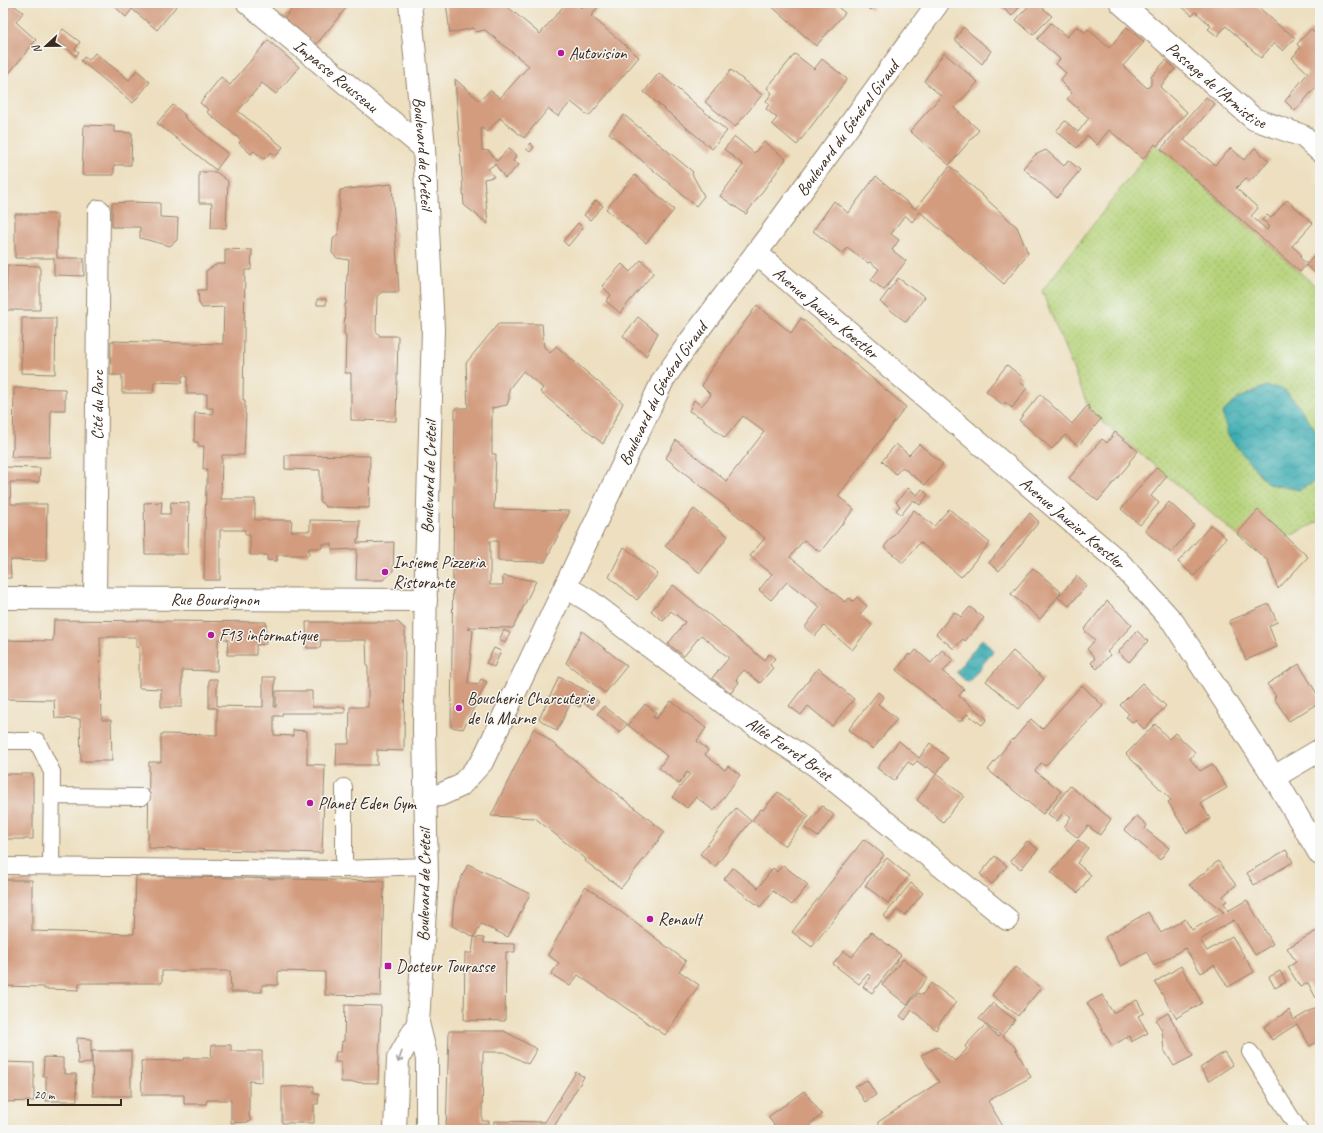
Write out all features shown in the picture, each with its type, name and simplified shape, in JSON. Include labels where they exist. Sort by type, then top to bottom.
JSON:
[{"type":"street","name":"Impasse Rousseau","points":[[248,3],[424,148]]},
{"type":"street","name":"Boulevard de Créteil","points":[[410,3],[424,148],[433,329],[424,730],[426,866],[422,973],[418,1023],[427,1058],[427,1130]]},
{"type":"street","name":"Boulevard du Général Giraud","points":[[425,796],[440,795],[460,786],[482,762],[663,380],[938,3]]},
{"type":"street","name":"Passage de l'Armistice","points":[[1121,3],[1254,119],[1303,136],[1320,151]]},
{"type":"street","name":"Cité du Parc","points":[[95,598],[99,211]]},
{"type":"street","name":"Avenue Jauzier Koestler","points":[[756,253],[1119,562],[1173,622],[1274,777],[1320,854]]},
{"type":"street","name":"Allée Ferret Briet","points":[[566,587],[591,602],[738,714],[815,765],[1007,919]]},
{"type":"street","name":"Rue Bourdignon","points":[[3,598],[426,600]]},
{"type":"street","points":[[1274,777],[1320,750]]},
{"type":"street","name":"Boulevard de Créteil","points":[[395,1130],[398,1059],[418,1023]]},
{"type":"lane","points":[[3,741],[37,741],[52,772],[51,866]]},
{"type":"lane","points":[[344,787],[344,868]]},
{"type":"lane","points":[[52,796],[142,797]]},
{"type":"lane","points":[[3,866],[344,868],[426,866]]},
{"type":"lane","points":[[1250,1052],[1299,1130]]},
{"type":"green space","points":[[1155,144],[1320,290],[1320,521],[1257,552],[1090,411],[1042,291]]},
{"type":"water","points":[[1266,386],[1284,389],[1299,406],[1320,437],[1320,479],[1299,490],[1268,484],[1229,438],[1222,413],[1237,399]]},
{"type":"water","points":[[982,639],[994,650],[968,683],[956,672]]},
{"type":"building","points":[[10,3],[23,12],[16,22],[36,40],[6,77],[3,74],[3,32],[6,34],[7,33],[3,29],[3,12]]},
{"type":"building","points":[[179,3],[157,30],[132,9],[126,17],[112,4]]},
{"type":"building","points":[[297,3],[340,3],[346,8],[316,45],[284,18]]},
{"type":"building","points":[[446,3],[503,3],[540,34],[566,3],[575,3],[581,8],[586,3],[601,3],[591,16],[639,57],[589,116],[571,102],[558,116],[548,109],[524,138],[500,118],[487,132],[481,127],[482,150],[489,151],[497,161],[509,148],[516,156],[513,161],[519,165],[505,178],[495,164],[488,169],[494,177],[484,179],[488,224],[464,205],[455,79],[480,101],[490,90],[500,98],[529,66],[485,30],[476,32],[474,28],[450,33]]},
{"type":"building","points":[[768,3],[833,3],[845,13],[816,46]]},
{"type":"building","points":[[862,3],[876,3],[871,10]]},
{"type":"building","points":[[997,3],[1023,3],[1012,16]]},
{"type":"building","points":[[1031,3],[1037,3],[1052,16],[1033,35],[1016,20]]},
{"type":"building","points":[[1184,3],[1254,3],[1295,38],[1283,51],[1274,43],[1261,58],[1226,26],[1217,36],[1208,29],[1211,26],[1196,12],[1192,15],[1181,6]]},
{"type":"building","points":[[1051,23],[1067,37],[1077,26],[1085,33],[1088,29],[1109,48],[1127,27],[1144,42],[1123,66],[1147,88],[1151,85],[1151,77],[1166,60],[1175,69],[1160,87],[1187,112],[1157,146],[1155,144],[1143,159],[1109,130],[1097,145],[1087,135],[1077,148],[1056,131],[1065,121],[1078,132],[1089,118],[1067,99],[1072,93],[1060,81],[1066,73],[1056,64],[1060,59],[1037,39]]},
{"type":"building","points":[[963,27],[991,51],[982,64],[955,40]]},
{"type":"building","points":[[63,29],[80,42],[75,49],[79,52],[76,56],[55,38]]},
{"type":"building","points":[[1311,29],[1320,37],[1316,40],[1320,44],[1320,92],[1315,88],[1295,111],[1285,101],[1308,73],[1292,58],[1300,48],[1297,44]]},
{"type":"building","points":[[268,40],[299,67],[276,94],[262,83],[238,111],[283,147],[276,156],[271,152],[264,159],[254,151],[251,154],[239,143],[241,140],[207,112],[209,110],[200,103],[221,77],[230,85]]},
{"type":"building","points":[[95,53],[129,80],[137,70],[150,82],[133,103],[81,61],[84,57],[89,60]]},
{"type":"building","points":[[944,53],[978,82],[954,108],[979,130],[949,165],[910,131],[941,96],[924,81]]},
{"type":"building","points":[[795,54],[814,69],[822,59],[847,79],[797,145],[772,124],[777,118],[766,109],[769,104],[766,101],[772,93],[767,88]]},
{"type":"building","points":[[731,70],[762,95],[735,127],[705,102]]},
{"type":"building","points":[[659,73],[727,131],[712,149],[644,92]]},
{"type":"building","points":[[1206,97],[1215,104],[1184,140],[1215,165],[1231,148],[1244,160],[1255,148],[1269,161],[1250,181],[1246,178],[1236,188],[1258,208],[1251,216],[1267,230],[1270,226],[1267,226],[1268,224],[1262,220],[1267,215],[1271,218],[1287,200],[1313,223],[1292,246],[1301,254],[1300,258],[1307,264],[1320,249],[1320,277],[1306,265],[1300,272],[1161,149]]},
{"type":"building","points":[[173,105],[185,115],[184,117],[228,154],[216,170],[157,123]]},
{"type":"building","points":[[624,115],[693,172],[692,174],[704,196],[696,206],[609,133]]},
{"type":"building","points":[[84,125],[114,126],[114,132],[132,133],[131,165],[114,165],[114,175],[82,175]]},
{"type":"building","points":[[735,137],[754,153],[764,142],[786,159],[746,214],[720,196],[743,165],[724,149]]},
{"type":"building","points":[[530,143],[534,147],[530,152],[525,148]]},
{"type":"building","points":[[1046,150],[1064,166],[1068,160],[1080,170],[1057,198],[1023,168],[1035,155]]},
{"type":"building","points":[[950,166],[1017,227],[1028,253],[1004,284],[920,212],[912,222],[905,215],[891,234],[899,240],[892,250],[906,261],[884,290],[871,280],[879,269],[847,248],[843,254],[813,231],[834,201],[848,213],[876,176],[915,209]]},
{"type":"building","points":[[199,172],[216,172],[228,181],[226,228],[211,228],[212,203],[199,203]]},
{"type":"building","points":[[635,175],[674,210],[646,243],[606,209]]},
{"type":"building","points":[[392,184],[399,292],[382,292],[377,296],[376,331],[380,336],[398,336],[396,421],[351,420],[351,373],[345,373],[346,335],[344,334],[349,260],[337,258],[332,253],[333,239],[338,234],[340,190]]},
{"type":"building","points":[[596,200],[603,206],[590,220],[584,215]]},
{"type":"building","points":[[112,203],[160,203],[160,217],[178,218],[177,240],[170,246],[140,238],[140,227],[112,227]]},
{"type":"building","points":[[15,214],[57,214],[57,258],[84,258],[84,276],[54,275],[54,258],[15,258]]},
{"type":"building","points":[[578,223],[583,228],[568,246],[563,241]]},
{"type":"building","points":[[225,249],[252,250],[251,270],[245,270],[243,400],[245,400],[246,414],[244,455],[222,455],[221,499],[255,499],[255,520],[292,520],[291,531],[310,531],[310,520],[360,521],[359,539],[357,539],[357,543],[394,542],[393,571],[383,580],[356,580],[357,549],[332,550],[332,544],[322,544],[322,548],[309,548],[309,555],[277,555],[277,561],[267,560],[267,555],[250,555],[250,535],[245,535],[245,530],[220,530],[220,580],[204,580],[207,469],[203,469],[204,446],[198,446],[198,442],[194,442],[195,413],[213,414],[213,408],[207,408],[207,394],[187,394],[187,376],[182,376],[182,383],[154,382],[153,393],[122,393],[122,375],[110,375],[111,341],[223,344],[224,307],[202,308],[199,303],[198,290],[206,290],[206,271],[217,264],[225,264]]},
{"type":"building","points":[[641,260],[654,272],[620,313],[606,301],[611,295],[602,286],[622,264],[630,272]]},
{"type":"building","points":[[7,265],[40,266],[40,310],[6,310]]},
{"type":"building","points":[[898,278],[925,297],[906,322],[880,302]]},
{"type":"building","points":[[317,299],[326,299],[326,305],[317,305]]},
{"type":"building","points":[[757,305],[791,333],[801,318],[906,407],[838,496],[854,509],[820,552],[804,540],[790,557],[845,602],[849,598],[853,601],[857,597],[867,606],[860,614],[872,625],[852,650],[824,626],[815,636],[805,627],[820,607],[787,582],[771,600],[759,590],[772,574],[750,556],[765,538],[666,458],[676,440],[726,481],[764,432],[743,416],[725,438],[700,417],[689,411],[694,400],[701,406],[711,395],[702,386],[707,375]]},
{"type":"building","points":[[638,317],[658,333],[646,356],[623,336]]},
{"type":"building","points":[[22,318],[56,318],[55,374],[21,373]]},
{"type":"building","points":[[498,324],[542,324],[544,347],[550,353],[556,346],[623,403],[603,444],[540,392],[543,388],[523,371],[509,389],[509,399],[507,405],[492,408],[492,454],[496,454],[494,509],[570,511],[545,562],[498,561],[498,541],[490,541],[490,585],[503,585],[503,576],[536,581],[513,628],[468,627],[468,629],[473,630],[468,683],[478,685],[481,679],[487,682],[463,729],[451,727],[455,408],[468,408],[466,363]]},
{"type":"building","points":[[1007,365],[1022,377],[1020,382],[1027,388],[1012,408],[1005,402],[1003,405],[986,391]]},
{"type":"building","points":[[14,388],[65,389],[65,410],[51,410],[50,457],[11,457],[13,449]]},
{"type":"building","points":[[1040,394],[1072,424],[1088,405],[1090,411],[1101,419],[1078,446],[1065,435],[1052,449],[1019,420]]},
{"type":"building","points":[[1115,432],[1138,451],[1129,462],[1130,463],[1098,501],[1069,478],[1102,439],[1107,443]]},
{"type":"building","points":[[896,444],[909,455],[919,444],[943,464],[925,485],[902,467],[896,474],[882,461]]},
{"type":"building","points":[[285,455],[370,456],[369,508],[326,507],[320,501],[320,470],[285,469]]},
{"type":"building","points":[[3,467],[40,468],[39,482],[10,482],[11,504],[47,504],[46,561],[10,560],[11,578],[3,578]]},
{"type":"building","points":[[1157,467],[1167,476],[1151,496],[1159,503],[1140,525],[1121,509]]},
{"type":"building","points":[[908,488],[917,495],[922,489],[928,495],[920,505],[913,500],[901,515],[896,510],[900,506],[896,502]]},
{"type":"building","points":[[162,502],[161,514],[170,514],[171,502],[189,503],[188,554],[145,554],[144,503]]},
{"type":"building","points":[[1169,502],[1194,525],[1171,553],[1145,531]]},
{"type":"building","points":[[694,509],[728,536],[700,573],[665,546]]},
{"type":"building","points":[[949,509],[990,543],[961,577],[920,542],[903,563],[884,547],[914,510],[934,526]]},
{"type":"building","points":[[1258,510],[1308,557],[1278,589],[1268,561],[1237,534]]},
{"type":"building","points":[[1030,513],[1039,522],[999,571],[989,563]]},
{"type":"building","points":[[1211,525],[1226,538],[1194,576],[1178,562]]},
{"type":"building","points":[[624,547],[658,574],[637,600],[609,577]]},
{"type":"building","points":[[1033,568],[1061,592],[1040,619],[1011,594]]},
{"type":"building","points":[[1077,576],[1087,585],[1069,606],[1058,597]]},
{"type":"building","points":[[673,585],[764,660],[769,654],[775,658],[770,665],[773,668],[760,683],[744,670],[736,679],[739,682],[731,693],[712,678],[729,658],[701,635],[684,656],[668,644],[685,622],[671,611],[663,621],[651,611]]},
{"type":"building","points":[[1107,601],[1132,625],[1107,652],[1110,655],[1097,669],[1091,663],[1095,658],[1087,649],[1095,640],[1084,630]]},
{"type":"building","points":[[1269,604],[1277,622],[1269,626],[1277,647],[1246,660],[1229,621]]},
{"type":"building","points":[[970,607],[984,618],[965,641],[963,639],[954,649],[936,634],[954,612],[961,617]]},
{"type":"building","points":[[54,620],[266,622],[266,644],[256,645],[256,655],[227,655],[228,639],[218,639],[217,671],[182,670],[182,707],[161,707],[161,689],[139,688],[139,647],[136,647],[136,637],[100,637],[102,720],[111,720],[112,761],[81,761],[80,719],[55,718],[54,700],[3,699],[3,640],[53,641]]},
{"type":"building","points":[[306,622],[398,622],[405,629],[404,751],[377,750],[377,765],[336,765],[337,744],[349,744],[350,707],[368,707],[366,640],[321,640],[320,648],[307,648]]},
{"type":"building","points":[[504,630],[510,633],[505,643],[499,640]]},
{"type":"building","points":[[582,631],[627,666],[605,693],[566,663]]},
{"type":"building","points":[[1137,631],[1148,641],[1129,662],[1118,652]]},
{"type":"building","points":[[494,648],[501,651],[494,667],[486,663]]},
{"type":"building","points":[[916,650],[931,663],[942,650],[953,660],[943,672],[964,689],[959,696],[987,719],[982,725],[967,714],[960,722],[896,670],[909,654],[911,656]]},
{"type":"building","points":[[1013,651],[1044,679],[1019,709],[986,681]]},
{"type":"building","points":[[1299,664],[1320,699],[1320,702],[1289,721],[1274,698],[1276,696],[1267,684]]},
{"type":"building","points":[[818,668],[854,699],[832,726],[808,706],[801,715],[789,706]]},
{"type":"building","points":[[263,677],[275,677],[274,707],[276,707],[276,691],[312,691],[312,707],[345,707],[345,713],[282,713],[282,716],[274,716],[274,735],[293,736],[293,730],[307,731],[307,764],[325,765],[322,853],[148,848],[149,762],[161,762],[161,734],[217,735],[217,708],[209,708],[209,679],[217,679],[217,706],[263,707]]},
{"type":"building","points":[[559,677],[585,690],[599,702],[593,709],[582,702],[580,707],[571,702],[557,731],[539,719]]},
{"type":"building","points":[[1142,683],[1166,706],[1144,729],[1135,720],[1132,722],[1126,717],[1129,714],[1120,705]]},
{"type":"building","points":[[1082,685],[1103,706],[1045,766],[1041,763],[1035,771],[1061,791],[1043,814],[988,770],[1012,739],[1013,740],[1031,719],[1042,729]]},
{"type":"building","points":[[878,692],[884,697],[878,704],[897,719],[873,749],[848,730]]},
{"type":"building","points":[[671,701],[706,728],[697,741],[708,750],[705,755],[725,770],[728,766],[740,775],[714,811],[696,797],[687,808],[672,797],[690,774],[687,772],[679,784],[659,768],[667,756],[628,725],[645,704],[656,712],[653,717],[656,719]]},
{"type":"building","points":[[604,706],[627,724],[620,733],[597,714]]},
{"type":"building","points":[[1155,724],[1169,739],[1175,733],[1195,752],[1190,759],[1200,771],[1212,764],[1227,788],[1201,803],[1210,819],[1187,833],[1168,802],[1171,800],[1126,754]]},
{"type":"building","points":[[534,728],[665,832],[621,888],[585,861],[586,859],[535,818],[491,816]]},
{"type":"building","points":[[899,741],[919,758],[930,743],[948,758],[936,774],[927,766],[926,768],[917,761],[913,765],[908,762],[894,781],[877,768]]},
{"type":"building","points":[[3,774],[33,774],[33,839],[3,839]]},
{"type":"building","points":[[936,774],[964,796],[943,822],[917,800]]},
{"type":"building","points":[[1070,786],[1111,819],[1100,835],[1088,826],[1078,838],[1064,827],[1071,817],[1064,811],[1057,821],[1048,814]]},
{"type":"building","points":[[778,792],[809,816],[785,846],[752,820],[761,809],[763,810]]},
{"type":"building","points":[[822,806],[834,815],[818,837],[805,828]]},
{"type":"building","points":[[736,808],[751,821],[715,867],[700,854]]},
{"type":"building","points":[[1137,816],[1147,825],[1145,829],[1169,848],[1160,860],[1124,830]]},
{"type":"building","points":[[864,839],[884,855],[812,947],[792,932]]},
{"type":"building","points":[[1078,840],[1088,848],[1077,863],[1091,875],[1078,893],[1051,872]]},
{"type":"building","points":[[1027,841],[1038,849],[1021,869],[1010,861]]},
{"type":"building","points":[[1286,850],[1293,862],[1254,885],[1247,873]]},
{"type":"building","points":[[995,856],[1007,866],[992,884],[980,874]]},
{"type":"building","points":[[887,858],[909,876],[888,903],[865,886]]},
{"type":"building","points":[[1218,861],[1236,885],[1223,896],[1227,901],[1224,903],[1228,911],[1247,900],[1273,944],[1255,955],[1234,920],[1200,940],[1207,951],[1232,936],[1254,972],[1228,987],[1214,965],[1201,973],[1185,948],[1154,966],[1147,952],[1121,966],[1105,937],[1148,912],[1161,933],[1185,919],[1192,930],[1224,912],[1189,885]]},
{"type":"building","points":[[468,864],[530,894],[508,937],[481,924],[474,937],[452,926],[456,889]]},
{"type":"building","points":[[783,865],[808,885],[792,905],[773,891],[760,907],[724,879],[733,868],[758,888],[773,868],[777,872]]},
{"type":"building","points":[[136,876],[384,881],[381,996],[325,995],[325,972],[278,971],[278,985],[262,985],[262,992],[231,992],[230,971],[162,971],[162,983],[79,983],[79,990],[3,986],[3,880],[32,880],[32,931],[134,934]]},
{"type":"building","points":[[911,883],[923,893],[905,915],[897,910],[889,920],[884,916]]},
{"type":"building","points":[[585,887],[601,897],[686,961],[679,971],[699,985],[665,1035],[578,975],[570,986],[551,974],[559,963],[548,955]]},
{"type":"building","points":[[1320,929],[1320,996],[1316,998],[1308,983],[1300,987],[1288,967],[1296,962],[1287,948]]},
{"type":"building","points":[[871,932],[901,955],[872,993],[863,987],[871,977],[868,974],[859,984],[833,964],[844,951],[852,957]]},
{"type":"building","points":[[474,937],[484,938],[484,943],[515,944],[515,952],[506,952],[505,1021],[464,1020],[465,953],[472,953]]},
{"type":"building","points":[[903,959],[927,978],[907,1005],[882,985]]},
{"type":"building","points":[[1181,966],[1202,1003],[1176,1018],[1155,982]]},
{"type":"building","points":[[1015,967],[1041,988],[1018,1016],[992,995]]},
{"type":"building","points":[[1280,971],[1286,982],[1275,988],[1269,977]]},
{"type":"building","points":[[931,983],[956,1002],[936,1030],[912,1010],[905,1020],[900,1016],[918,993],[922,995]]},
{"type":"building","points":[[1102,995],[1113,1013],[1137,1000],[1144,1013],[1138,1016],[1148,1033],[1131,1042],[1129,1036],[1112,1046],[1087,1003]]},
{"type":"building","points":[[993,1003],[1015,1020],[1002,1036],[1014,1046],[1031,1077],[988,1101],[1004,1128],[1000,1130],[884,1130],[878,1122],[939,1082],[921,1055],[938,1047],[955,1061],[967,1049],[965,1046],[985,1025],[998,1037],[1000,1035],[979,1019]]},
{"type":"building","points":[[345,1005],[381,1006],[378,1083],[341,1082],[341,1062],[335,1062],[336,1052],[341,1052],[342,1041],[344,1042]]},
{"type":"building","points":[[1320,1005],[1320,1040],[1310,1046],[1297,1024],[1272,1040],[1264,1027],[1289,1010],[1294,1020]]},
{"type":"building","points":[[1168,1013],[1193,1056],[1174,1066],[1164,1050],[1162,1030],[1156,1020]]},
{"type":"building","points":[[449,1031],[504,1031],[537,1049],[528,1064],[504,1052],[483,1052],[482,1121],[489,1121],[488,1130],[446,1130]]},
{"type":"building","points":[[77,1038],[91,1039],[91,1063],[78,1064]]},
{"type":"building","points":[[212,1045],[231,1045],[231,1051],[262,1051],[262,1082],[249,1081],[250,1122],[231,1123],[231,1100],[207,1100],[206,1104],[184,1104],[184,1095],[142,1095],[141,1061],[211,1058]]},
{"type":"building","points":[[92,1051],[131,1051],[131,1096],[93,1096]]},
{"type":"building","points":[[1224,1052],[1233,1065],[1209,1081],[1200,1068]]},
{"type":"building","points":[[44,1057],[63,1058],[63,1069],[65,1069],[65,1074],[76,1074],[77,1101],[46,1101],[46,1076],[43,1076]]},
{"type":"building","points":[[3,1062],[34,1063],[34,1101],[3,1102]]},
{"type":"building","points":[[576,1072],[584,1077],[552,1130],[493,1130],[494,1121],[545,1122]]},
{"type":"building","points":[[867,1080],[876,1095],[865,1102],[855,1086]]},
{"type":"building","points":[[314,1086],[314,1094],[319,1094],[318,1104],[314,1104],[314,1123],[282,1123],[282,1087]]},
{"type":"building","points":[[804,1091],[822,1115],[810,1124],[814,1130],[778,1130],[768,1117]]},
{"type":"place","name":"Autovision","points":[[561,53]]},
{"type":"place","name":"Insieme Pizzeria Ristorante","points":[[385,572]]},
{"type":"place","name":"F13 informatique","points":[[211,635]]},
{"type":"place","name":"Boucherie Charcuterie de la Marne","points":[[459,708]]},
{"type":"place","name":"Planet Eden Gym","points":[[310,803]]},
{"type":"place","name":"Renault","points":[[650,919]]},
{"type":"place","name":"Docteur Tourasse","points":[[388,966]]}]
